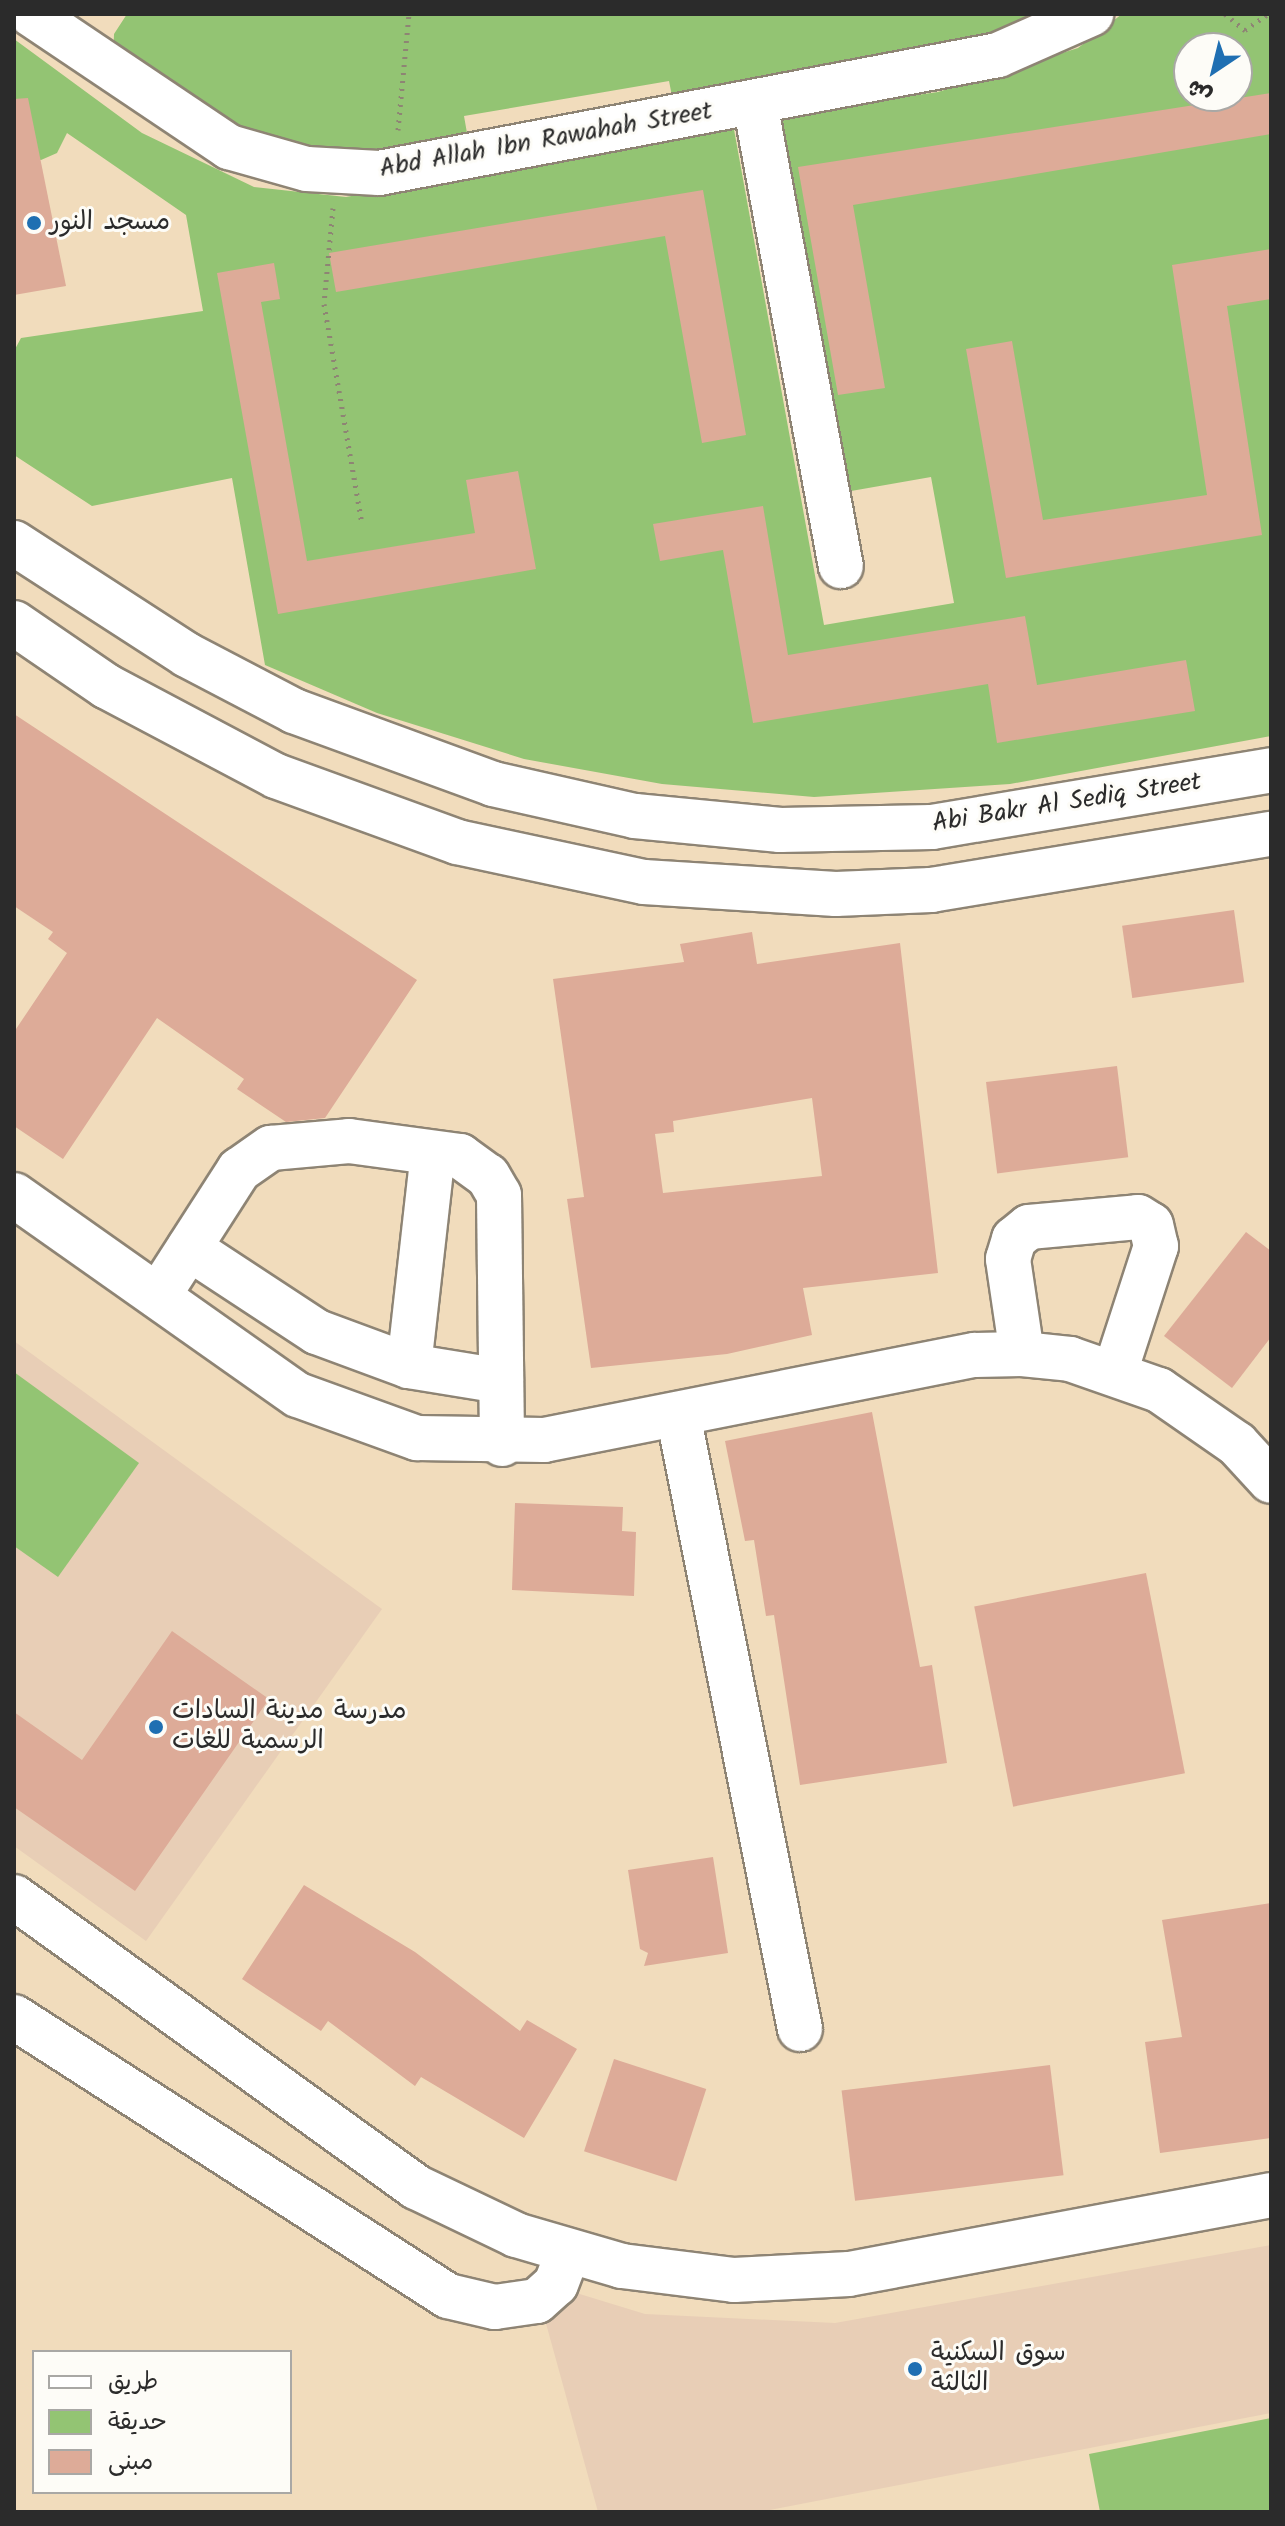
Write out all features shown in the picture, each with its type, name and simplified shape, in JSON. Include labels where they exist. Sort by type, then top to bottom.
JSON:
[{"type":"street","name":"Abd Allah Ibn Rawahah Street","points":[[31,14],[192,129],[267,160],[343,172],[395,171],[998,55],[1091,14]]},
{"type":"street","points":[[755,103],[841,566]]},
{"type":"street","name":"Abi Bakr Al Sediq Street","points":[[14,543],[142,626],[332,727],[563,802],[722,827],[932,827],[1271,770]]},
{"type":"street","points":[[14,623],[106,686],[276,776],[470,845],[644,882],[740,891],[931,890],[1271,834]]},
{"type":"street","points":[[106,686],[142,626]]},
{"type":"street","points":[[931,890],[932,827]]},
{"type":"street","points":[[158,1296],[239,1170],[271,1148],[349,1141],[433,1153],[475,1164],[499,1195],[502,1444]]},
{"type":"street","points":[[409,1366],[433,1153]]},
{"type":"street","points":[[14,1195],[298,1395],[336,1413],[417,1438],[502,1444],[678,1414],[975,1355],[1022,1354],[1115,1372],[1200,1415],[1271,1481]]},
{"type":"street","points":[[1022,1354],[1008,1259],[1014,1239],[1029,1227],[1138,1217],[1151,1225],[1156,1246],[1115,1372]]},
{"type":"street","points":[[189,1248],[283,1314],[409,1366],[501,1381]]},
{"type":"street","points":[[678,1414],[800,2029]]},
{"type":"street","points":[[18,1908],[416,2187],[568,2253],[677,2275],[792,2279],[1271,2195]]},
{"type":"street","points":[[14,2017],[448,2296],[495,2307],[537,2301],[556,2284],[568,2253]]},
{"type":"path","points":[[395,171],[409,14]]},
{"type":"path","points":[[1225,14],[1245,30],[1268,14]]},
{"type":"path","points":[[343,172],[322,277],[362,524]]},
{"type":"shaded area","name":"مدرسة مدينة السادات الرسمية للغات","points":[[14,1341],[382,1609],[146,1941],[14,1846]]},
{"type":"shaded area","name":"سوق السكنية الثالثة","points":[[1271,2245],[1271,2413],[759,2512],[598,2512],[534,2280],[645,2314],[835,2323]]},
{"type":"green space","points":[[127,14],[1042,14],[997,36],[672,96],[669,81],[464,116],[467,133],[409,143],[395,171],[269,142],[113,64],[114,34]]},
{"type":"green space","points":[[1122,14],[1271,14],[1271,736],[1010,784],[814,797],[662,784],[524,759],[377,713],[265,665],[232,478],[92,506],[14,455],[14,351],[21,338],[203,311],[186,215],[67,133],[57,153],[41,160],[14,155],[14,39],[142,133],[254,187],[346,197],[733,124],[824,625],[954,603],[931,477],[834,494],[763,117],[938,92],[1078,48]]},
{"type":"green space","points":[[14,1372],[139,1463],[58,1577],[14,1546]]},
{"type":"green space","points":[[1271,2418],[1271,2512],[1100,2512],[1089,2454]]},
{"type":"building","points":[[1271,93],[1271,134],[853,205],[885,388],[838,395],[798,167],[1173,108],[1173,112],[1253,112],[1253,96]]},
{"type":"building","name":"مسجد النور","points":[[28,98],[66,286],[14,295],[14,99]]},
{"type":"building","points":[[703,190],[746,435],[702,443],[665,236],[336,292],[329,253]]},
{"type":"building","points":[[1271,249],[1271,299],[1227,306],[1262,535],[1006,578],[966,349],[1012,341],[1043,520],[1207,495],[1172,265]]},
{"type":"building","points":[[274,263],[280,299],[261,302],[307,561],[475,533],[466,480],[518,471],[536,569],[278,614],[217,273]]},
{"type":"building","points":[[763,506],[788,655],[1025,616],[1037,685],[1186,660],[1195,711],[997,743],[988,684],[753,723],[723,550],[660,561],[653,524]]},
{"type":"building","points":[[14,714],[417,980],[325,1118],[286,1122],[237,1089],[244,1079],[157,1018],[63,1159],[14,1126],[14,1032],[67,953],[48,939],[53,932],[14,906]]},
{"type":"building","points":[[1234,910],[1244,982],[1132,998],[1122,926]]},
{"type":"building","points":[[752,932],[757,964],[900,943],[938,1273],[803,1288],[812,1335],[727,1354],[591,1368],[567,1199],[584,1197],[553,979],[684,962],[680,944]],"holes":[[[812,1098],[822,1176],[663,1193],[655,1134],[674,1132],[673,1121]]]},
{"type":"building","points":[[1117,1066],[1128,1157],[997,1173],[986,1082]]},
{"type":"building","points":[[1246,1232],[1271,1251],[1271,1337],[1232,1388],[1164,1336]]},
{"type":"building","points":[[872,1412],[920,1667],[932,1665],[947,1763],[800,1785],[774,1615],[766,1616],[754,1540],[745,1541],[725,1441]]},
{"type":"building","points":[[515,1503],[623,1507],[622,1531],[636,1532],[634,1596],[512,1590]]},
{"type":"building","points":[[1146,1573],[1185,1773],[1013,1807],[974,1606]]},
{"type":"building","points":[[172,1631],[269,1699],[135,1891],[14,1807],[14,1712],[82,1760]]},
{"type":"building","points":[[713,1857],[728,1953],[644,1966],[648,1953],[640,1949],[628,1870]]},
{"type":"building","points":[[304,1885],[415,1952],[520,2031],[527,2020],[577,2049],[524,2138],[421,2077],[415,2086],[328,2021],[321,2031],[242,1979]]},
{"type":"building","points":[[1271,1903],[1271,2138],[1160,2153],[1145,2042],[1182,2037],[1162,1920]]},
{"type":"building","points":[[614,2059],[706,2089],[676,2181],[584,2151]]},
{"type":"building","points":[[1050,2065],[1064,2175],[855,2201],[842,2091]]},
{"type":"place","name":"مسجد النور","points":[[34,223]]},
{"type":"place","name":"مدرسة مدينة السادات الرسمية للغات","points":[[156,1727]]},
{"type":"place","name":"سوق السكنية الثالثة","points":[[915,2369]]}]
